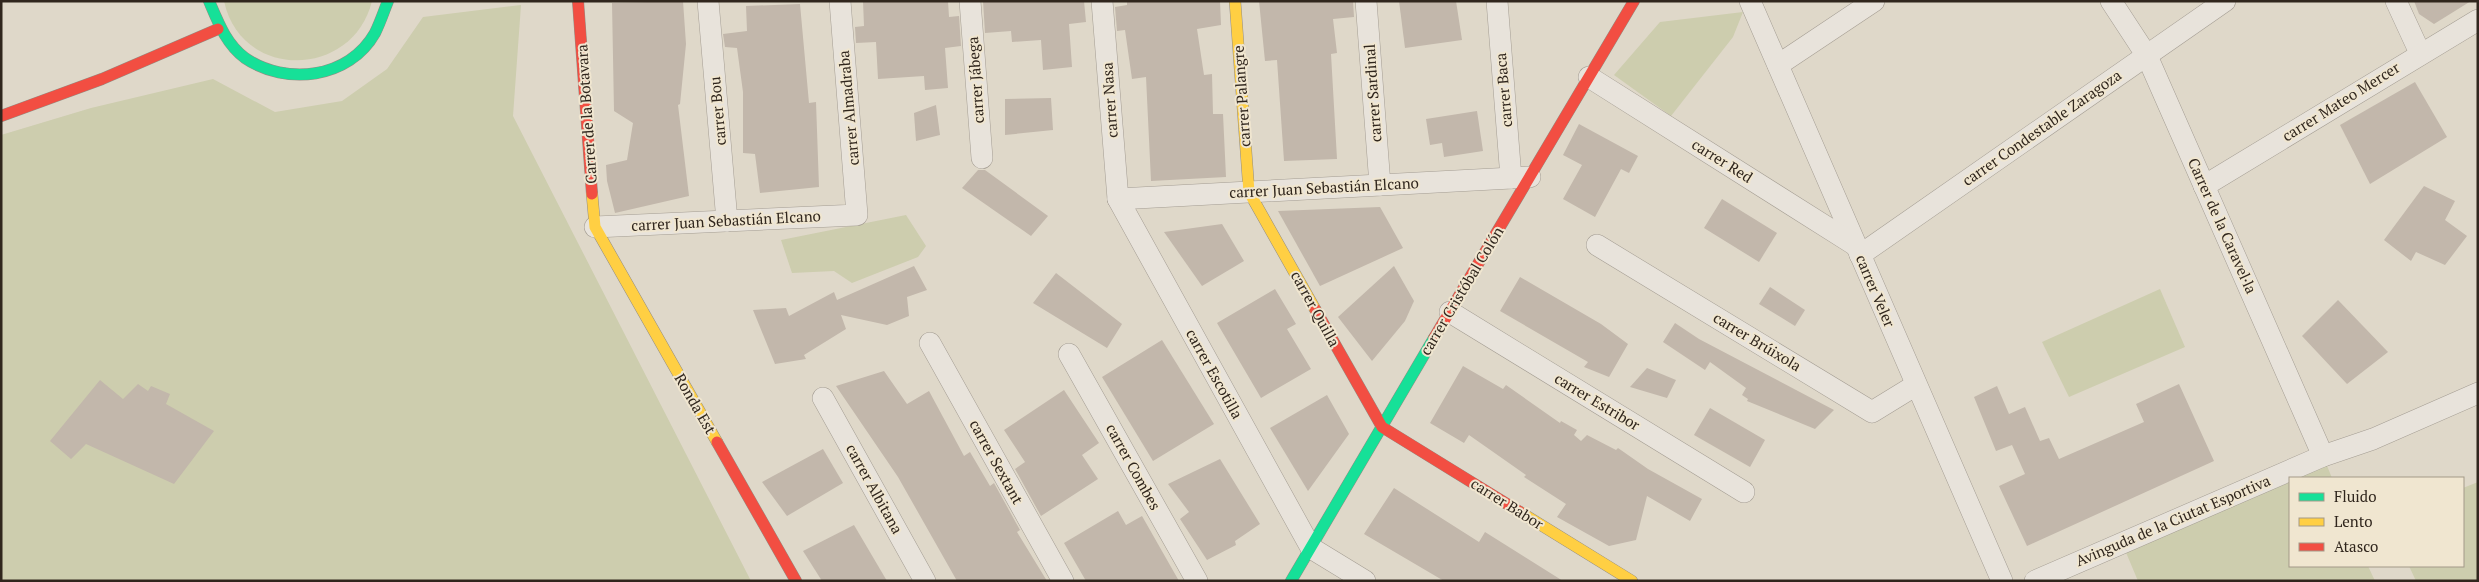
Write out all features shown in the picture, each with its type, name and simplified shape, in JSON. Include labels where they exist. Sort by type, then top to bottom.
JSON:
[{"type":"street","points":[[208,1],[218,29],[235,51],[258,67],[285,76],[313,75],[340,66],[363,50],[380,27],[388,1]]},
{"type":"street","name":"Carrer de la Botavara","points":[[578,1],[595,227]]},
{"type":"street","name":"carrer Bou","points":[[708,1],[727,221]]},
{"type":"street","name":"carrer Almadraba","points":[[840,1],[857,215]]},
{"type":"street","name":"carrer Jábega","points":[[970,1],[982,158]]},
{"type":"street","name":"carrer Nasa","points":[[1102,1],[1118,199]]},
{"type":"street","name":"carrer Palangre","points":[[1235,1],[1249,192]]},
{"type":"street","name":"carrer Sardinal","points":[[1366,1],[1380,185]]},
{"type":"street","name":"carrer Baca","points":[[1497,1],[1520,178]]},
{"type":"street","name":"carrer Cristóbal Colón","points":[[1291,581],[1450,312],[1520,178],[1590,77],[1634,1]]},
{"type":"street","name":"carrer Veler","points":[[1750,1],[2002,581]]},
{"type":"street","points":[[1778,64],[1874,1]]},
{"type":"street","name":"Carrer de la Caravel·la","points":[[2111,1],[2147,56],[2323,456]]},
{"type":"street","name":"carrer Condestable Zaragoza","points":[[1858,250],[2147,56],[2225,1]]},
{"type":"street","points":[[2396,1],[2420,53]]},
{"type":"street","name":"carrer Mateo Mercer","points":[[2204,186],[2420,53],[2478,20]]},
{"type":"street","points":[[1,116],[102,79],[218,29]]},
{"type":"street","name":"carrer Red","points":[[1590,77],[1858,250]]},
{"type":"street","name":"carrer Juan Sebastián Elcano","points":[[1118,199],[1520,178]]},
{"type":"street","name":"carrer Quilla","points":[[1249,192],[1382,427]]},
{"type":"street","name":"carrer Escotilla","points":[[1118,199],[1311,548]]},
{"type":"street","name":"carrer Juan Sebastián Elcano","points":[[595,227],[857,215]]},
{"type":"street","name":"Ronda Est","points":[[595,227],[796,581]]},
{"type":"street","name":"carrer Brúixola","points":[[1597,245],[1872,412],[1916,385]]},
{"type":"street","name":"carrer Estribor","points":[[1450,312],[1744,492]]},
{"type":"street","name":"carrer Sextant","points":[[930,343],[1063,581]]},
{"type":"street","name":"carrer Combes","points":[[1069,354],[1197,581]]},
{"type":"street","name":"Avinguda de la Ciutat Esportiva","points":[[2035,581],[2323,456],[2373,439],[2478,393]]},
{"type":"street","name":"carrer Albitana","points":[[823,398],[925,581]]},
{"type":"street","name":"carrer Babor","points":[[1382,427],[1632,581]]},
{"type":"street","points":[[1311,548],[1365,581]]},
{"type":"green space","points":[[224,1],[372,1],[361,27],[343,45],[321,56],[297,60],[273,57],[252,46],[234,27]]},
{"type":"green space","points":[[521,5],[513,116],[751,581],[1,581],[1,135],[91,108],[213,79],[275,112],[342,101],[387,69],[423,17]]},
{"type":"green space","points":[[1743,12],[1733,37],[1671,116],[1614,75],[1660,22]]},
{"type":"green space","points":[[906,215],[926,246],[918,257],[852,283],[834,271],[792,273],[781,240]]},
{"type":"green space","points":[[2160,289],[2185,347],[2069,397],[2042,342]]},
{"type":"green space","points":[[2323,456],[2332,477],[2289,477],[2289,567],[2368,567],[2375,581],[2138,581],[2122,543]]},
{"type":"green space","points":[[2478,482],[2478,581],[2416,581],[2409,567],[2464,567],[2464,488]]},
{"type":"building","points":[[683,1],[686,44],[680,104],[678,105],[689,196],[615,213],[607,181],[606,165],[627,160],[633,123],[614,111],[612,3]]},
{"type":"building","points":[[863,1],[948,1],[949,17],[959,16],[961,46],[945,48],[948,88],[925,90],[924,76],[878,79],[876,42],[856,43],[855,27],[864,26]]},
{"type":"building","points":[[983,1],[1084,1],[1086,22],[1069,24],[1072,67],[1043,70],[1041,40],[1012,42],[1011,31],[985,33]]},
{"type":"building","points":[[1127,1],[1220,1],[1221,25],[1197,29],[1204,75],[1212,74],[1213,114],[1223,114],[1226,177],[1151,181],[1146,77],[1132,79],[1125,30],[1117,31],[1115,7],[1127,5]]},
{"type":"building","points":[[1259,1],[1353,1],[1354,17],[1333,19],[1337,53],[1331,54],[1337,159],[1284,161],[1277,60],[1265,61]]},
{"type":"building","points":[[1399,1],[1456,1],[1462,40],[1405,48]]},
{"type":"building","points":[[2414,1],[2471,1],[2434,24],[2419,14]]},
{"type":"building","points":[[800,4],[809,103],[816,102],[819,187],[760,193],[755,154],[743,153],[743,92],[737,48],[725,47],[723,34],[747,31],[746,6]]},
{"type":"building","points":[[2415,82],[2447,137],[2370,184],[2340,125]]},
{"type":"building","points":[[1051,98],[1053,130],[1005,135],[1005,99]]},
{"type":"building","points":[[936,105],[940,135],[916,141],[914,113]]},
{"type":"building","points":[[1477,111],[1483,151],[1444,157],[1442,143],[1430,145],[1426,119]]},
{"type":"building","points":[[1579,124],[1638,156],[1629,173],[1621,169],[1595,217],[1563,199],[1582,165],[1563,155]]},
{"type":"building","points":[[978,170],[985,170],[1048,216],[1031,236],[962,188]]},
{"type":"building","points":[[2424,186],[2455,201],[2445,220],[2467,236],[2445,265],[2416,252],[2411,261],[2384,240]]},
{"type":"building","points":[[1722,199],[1777,233],[1759,262],[1704,228]]},
{"type":"building","points":[[1380,207],[1403,248],[1320,286],[1278,211]]},
{"type":"building","points":[[1222,224],[1244,261],[1202,286],[1164,232]]},
{"type":"building","points":[[914,266],[927,290],[907,297],[909,316],[887,325],[841,315],[846,329],[804,355],[806,359],[775,364],[753,310],[786,308],[789,316],[834,292],[837,300]]},
{"type":"building","points":[[1394,266],[1414,301],[1405,321],[1372,361],[1338,317]]},
{"type":"building","points":[[1056,273],[1122,324],[1107,348],[1033,303]]},
{"type":"building","points":[[1520,277],[1601,324],[1628,344],[1609,377],[1584,367],[1588,362],[1500,311]]},
{"type":"building","points":[[1770,287],[1805,310],[1795,326],[1759,304]]},
{"type":"building","points":[[1275,289],[1296,324],[1287,329],[1311,369],[1261,398],[1217,323]]},
{"type":"building","points":[[2338,300],[2388,352],[2347,384],[2302,336]]},
{"type":"building","points":[[1675,323],[1699,339],[1834,410],[1815,429],[1747,401],[1748,399],[1742,395],[1746,388],[1710,362],[1705,370],[1663,342]]},
{"type":"building","points":[[1162,340],[1214,424],[1153,461],[1102,377]]},
{"type":"building","points":[[1463,366],[1503,389],[1506,385],[1560,423],[1561,421],[1577,430],[1574,435],[1581,441],[1587,435],[1616,450],[1618,448],[1648,469],[1702,499],[1690,521],[1647,496],[1636,540],[1609,546],[1557,517],[1566,504],[1524,477],[1526,475],[1469,435],[1464,443],[1430,423]]},
{"type":"building","points":[[1647,368],[1676,380],[1667,398],[1630,387]]},
{"type":"building","points":[[884,371],[907,404],[929,391],[964,456],[970,452],[990,486],[994,483],[1020,530],[1017,532],[1047,581],[957,581],[898,477],[836,386]]},
{"type":"building","points":[[100,380],[123,399],[138,384],[148,391],[151,386],[170,394],[166,404],[214,431],[174,484],[86,444],[71,459],[50,441]]},
{"type":"building","points":[[2179,384],[2214,461],[2027,546],[1999,486],[2025,474],[2012,445],[1996,451],[1974,397],[1997,386],[2009,414],[2025,407],[2040,441],[2049,438],[2059,459],[2144,422],[2136,404]]},
{"type":"building","points":[[1064,390],[1099,443],[1082,455],[1098,479],[1041,516],[1015,469],[1025,462],[1004,430]]},
{"type":"building","points":[[1327,395],[1349,434],[1308,491],[1270,428]]},
{"type":"building","points":[[1710,408],[1765,440],[1750,467],[1694,435]]},
{"type":"building","points":[[823,449],[843,483],[787,516],[762,482]]},
{"type":"building","points":[[1220,459],[1260,524],[1235,541],[1236,545],[1207,560],[1180,519],[1189,512],[1168,484]]},
{"type":"building","points":[[1394,488],[1479,542],[1485,532],[1563,581],[1444,581],[1364,534]]},
{"type":"building","points":[[1118,511],[1126,525],[1142,516],[1179,581],[1086,581],[1064,543]]},
{"type":"building","points":[[854,525],[887,581],[822,581],[803,551]]},
{"type":"traffic: fast","points":[[209,1],[219,25],[233,46],[245,58],[261,67],[297,75],[333,69],[349,60],[364,48],[375,33],[388,1]]},
{"type":"traffic: fast","points":[[1291,581],[1434,338]]},
{"type":"traffic: slow","points":[[1235,1],[1249,192],[1315,309]]},
{"type":"traffic: slow","points":[[592,194],[595,227],[717,442]]},
{"type":"traffic: slow","points":[[1520,512],[1632,581]]},
{"type":"traffic: jam","points":[[578,1],[592,194]]},
{"type":"traffic: jam","points":[[1434,338],[1634,1]]},
{"type":"traffic: jam","points":[[1,116],[102,79],[218,29]]},
{"type":"traffic: jam","points":[[1315,309],[1382,427],[1520,512]]},
{"type":"traffic: jam","points":[[717,442],[796,581]]}]
